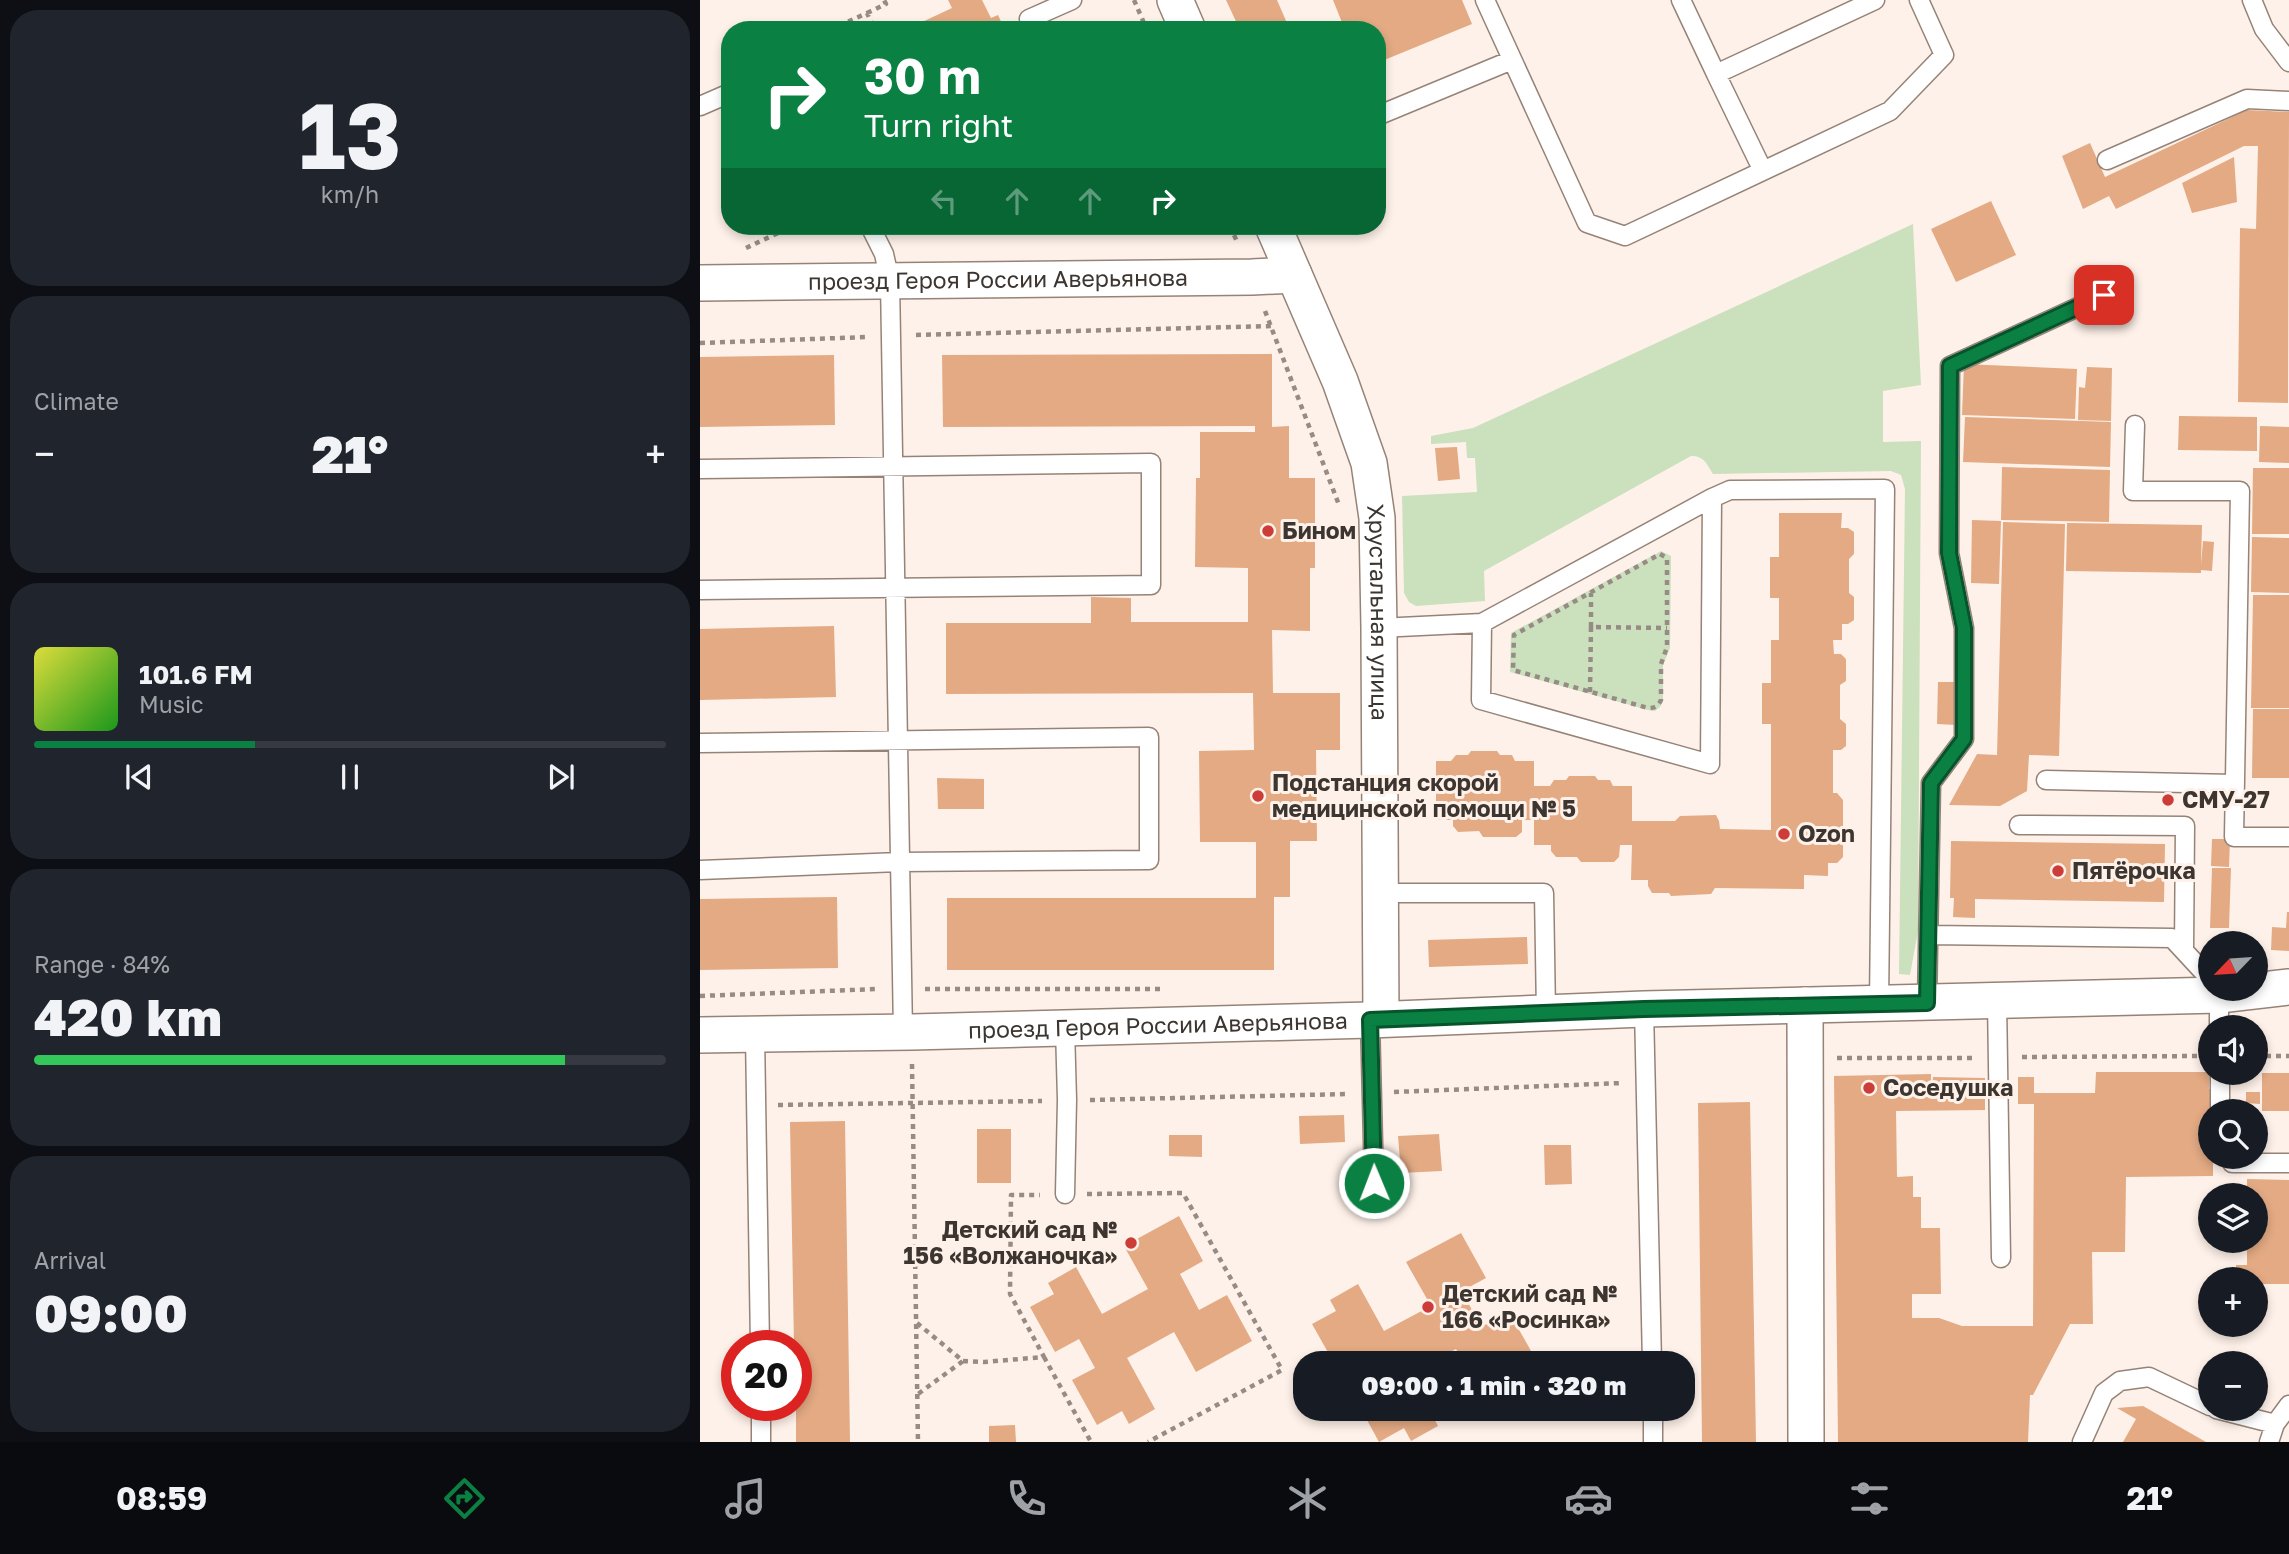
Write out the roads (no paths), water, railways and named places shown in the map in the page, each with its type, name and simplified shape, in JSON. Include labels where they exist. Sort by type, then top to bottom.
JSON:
[{"type":"street","points":[[1175,0],[1184,21]]},
{"type":"street","name":"Хрустальная улица","points":[[1277,235],[1340,381],[1369,463],[1377,518],[1381,893],[1376,1019]]},
{"type":"street","name":"проезд Героя России Аверьянова","points":[[700,283],[1294,275]]},
{"type":"street","name":"проезд Героя России Аверьянова","points":[[2268,990],[2289,987]]},
{"type":"street","name":"проезд Героя России Аверьянова","points":[[700,1035],[1065,1028],[1997,1000],[2198,997]]},
{"type":"street","points":[[1805,1005],[1806,1442]]},
{"type":"lane","points":[[1030,21],[1029,19],[1072,0]]},
{"type":"lane","points":[[1485,0],[1587,223],[1625,236],[1891,111],[1944,55],[1919,0]]},
{"type":"lane","points":[[1681,0],[1763,171]]},
{"type":"lane","points":[[1716,74],[1875,0]]},
{"type":"lane","points":[[2252,0],[2264,29],[2289,62]]},
{"type":"lane","points":[[1386,112],[1512,60]]},
{"type":"lane","points":[[700,106],[721,97]]},
{"type":"lane","points":[[2107,160],[2247,99],[2289,101]]},
{"type":"lane","points":[[874,235],[884,254],[890,281],[899,862],[908,1032]]},
{"type":"lane","points":[[1927,1003],[1931,783],[1964,739],[1964,628],[1949,553],[1950,366],[2104,295]]},
{"type":"lane","points":[[2135,425],[2133,491],[2240,491],[2234,836],[2289,836]]},
{"type":"lane","points":[[700,468],[1151,463],[1151,585],[700,590]]},
{"type":"lane","points":[[1379,628],[1482,623],[1730,490],[1885,489],[1879,1004]]},
{"type":"lane","points":[[1482,623],[1481,700],[1710,764],[1712,498]]},
{"type":"lane","points":[[700,743],[1149,737],[1149,860],[899,862],[700,870]]},
{"type":"lane","points":[[2046,780],[2234,784]]},
{"type":"lane","points":[[2019,825],[2185,826],[2184,951]]},
{"type":"lane","points":[[1381,893],[1544,893],[1546,1013]]},
{"type":"lane","points":[[1928,935],[2172,938],[2198,969]]},
{"type":"lane","points":[[1997,1000],[2001,1258]]},
{"type":"lane","points":[[1644,1009],[1652,1351]]},
{"type":"lane","points":[[1374,1183],[1372,1093],[1376,1019]]},
{"type":"lane","points":[[1065,1028],[1065,1194]]},
{"type":"lane","points":[[755,1034],[760,1330]]},
{"type":"lane","points":[[2268,1162],[2289,1163]]},
{"type":"lane","points":[[2082,1442],[2104,1393],[2120,1381],[2149,1377],[2198,1400]]},
{"type":"lane","points":[[2269,1442],[2275,1424],[2289,1405]]},
{"type":"lane","points":[[761,1421],[761,1442]]},
{"type":"lane","points":[[1653,1421],[1653,1442]]},
{"type":"lane","points":[[2263,1421],[2275,1424]]},
{"type":"place","name":"Бином","points":[[1268,531]]},
{"type":"place","name":"Подстанция скорой медицинской помощи № 5","points":[[1258,796]]},
{"type":"place","name":"СМУ-27","points":[[2168,800]]},
{"type":"place","name":"Ozon","points":[[1784,834]]},
{"type":"place","name":"Пятёрочка","points":[[2058,871]]},
{"type":"place","name":"Соседушка","points":[[1869,1088]]},
{"type":"place","name":"Детский сад № 156 «Волжаночка»","points":[[1131,1243]]},
{"type":"place","name":"Детский сад № 166 «Росинка»","points":[[1428,1307]]}]
